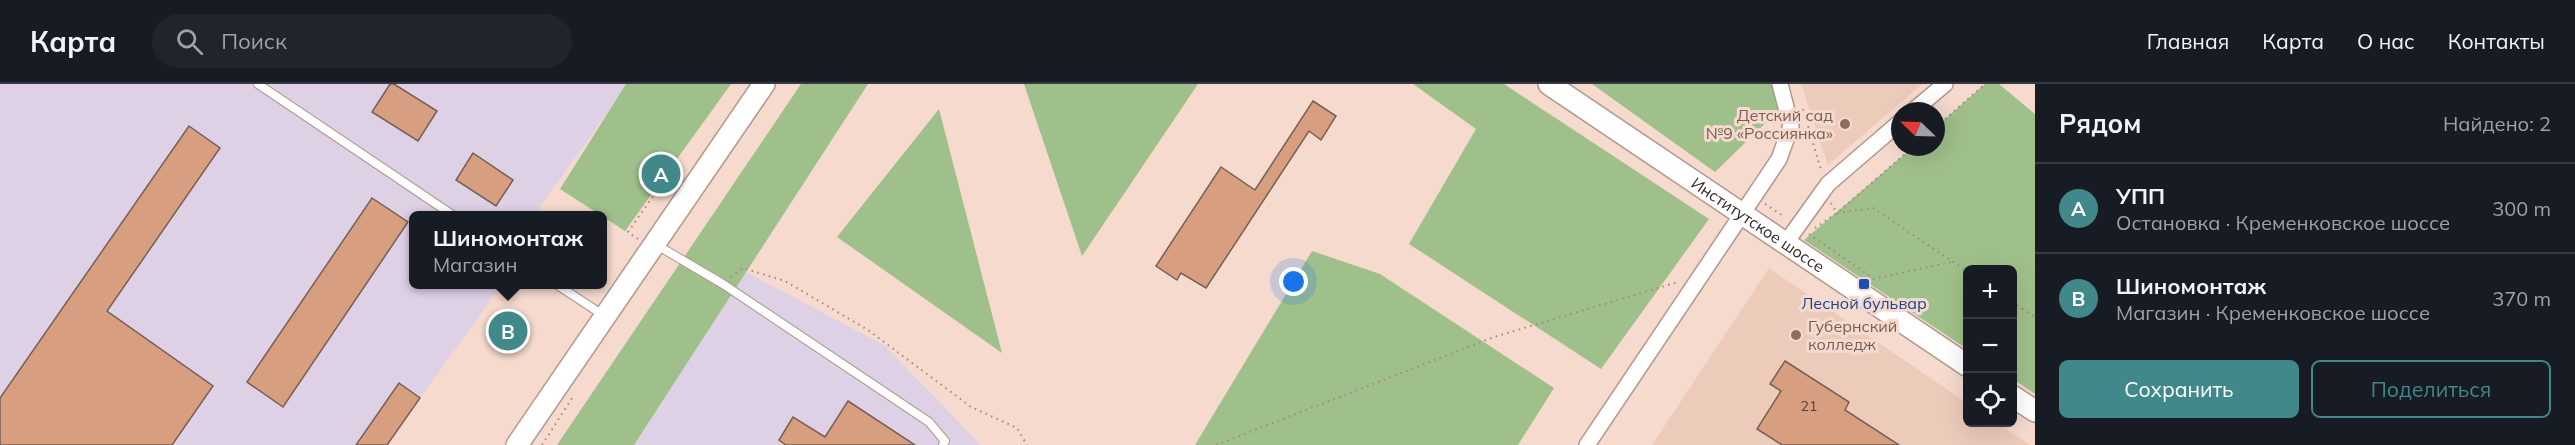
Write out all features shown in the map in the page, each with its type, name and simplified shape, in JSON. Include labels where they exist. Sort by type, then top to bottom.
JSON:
[{"type":"street","points":[[517,445],[764,84]]},
{"type":"street","name":"Институтское шоссе","points":[[1549,84],[1746,206],[1785,244],[1963,363]]},
{"type":"street","points":[[1587,445],[1779,159],[1791,126],[1780,84]]},
{"type":"street","points":[[1923,102],[1944,84]]},
{"type":"street","points":[[1785,244],[1828,184],[1891,130]]},
{"type":"street","points":[[2017,399],[2035,411]]},
{"type":"lane","points":[[258,84],[447,211]]},
{"type":"lane","points":[[652,246],[723,284],[929,422],[945,441],[943,445]]},
{"type":"lane","points":[[562,289],[604,316]]},
{"type":"path","points":[[1945,119],[1985,84]]},
{"type":"path","points":[[1802,105],[1821,165],[1823,191],[1837,213]]},
{"type":"path","points":[[1874,279],[1808,233],[1837,213],[1903,156]]},
{"type":"path","points":[[652,246],[628,232],[663,182],[661,174]]},
{"type":"path","points":[[1746,206],[1768,205],[1792,222]]},
{"type":"path","points":[[1837,213],[1873,208],[1963,269]]},
{"type":"path","points":[[1853,290],[1874,279],[1952,262]]},
{"type":"path","points":[[723,284],[743,268],[785,281],[868,330],[971,407],[1017,428],[1028,445]]},
{"type":"path","points":[[1216,445],[1494,337],[1701,275]]},
{"type":"path","points":[[2017,305],[2035,317]]},
{"type":"shaded area","points":[[0,84],[628,84],[537,211],[409,211],[409,289],[499,289],[386,445],[0,445]]},
{"type":"shaded area","name":"Детcкий сад №9 «Россиянка»","points":[[1801,84],[1922,84],[1901,102],[1891,102],[1891,111],[1828,165]]},
{"type":"shaded area","name":"Губернский колледж","points":[[1769,268],[1963,400],[1963,427],[2003,427],[2030,445],[1652,445]]},
{"type":"shaded area","points":[[746,272],[884,345],[981,445],[634,445]]},
{"type":"green space","points":[[626,84],[731,84],[625,231],[607,219],[607,211],[594,211],[560,189]]},
{"type":"green space","points":[[801,84],[868,84],[634,445],[557,445]]},
{"type":"green space","points":[[1024,84],[1198,84],[1082,256]]},
{"type":"green space","points":[[1413,84],[1504,84],[1709,219],[1601,369],[1409,244],[1476,129]]},
{"type":"green space","points":[[1592,84],[1771,84],[1781,108],[1715,172]]},
{"type":"green space","points":[[1985,84],[1999,84],[2035,114],[2035,394],[2017,382],[2017,265],[1963,265],[1963,346],[1804,240],[1902,156],[1945,156],[1945,119]]},
{"type":"green space","points":[[939,109],[1002,353],[837,237]]},
{"type":"green space","points":[[1312,251],[1380,274],[1554,388],[1518,445],[1195,445]]},
{"type":"building","points":[[390,84],[394,84],[437,111],[418,141],[372,112]]},
{"type":"building","points":[[1313,101],[1336,116],[1321,140],[1309,131],[1206,288],[1181,273],[1177,280],[1156,266],[1221,167],[1255,190]]},
{"type":"building","points":[[189,126],[220,148],[107,311],[213,386],[172,445],[0,445],[0,398]]},
{"type":"building","points":[[473,153],[513,180],[496,206],[456,180]]},
{"type":"building","points":[[372,198],[408,222],[283,407],[247,382]]},
{"type":"building","points":[[1785,361],[1849,402],[1845,410],[1899,445],[1782,445],[1757,429],[1781,391],[1770,384]]},
{"type":"building","points":[[399,383],[420,398],[387,445],[356,445]]},
{"type":"building","points":[[848,401],[915,445],[786,445],[779,440],[793,417],[825,437]]},
{"type":"place","name":"Детcкий сад №9 «Россиянка»","points":[[1845,124]]},
{"type":"place","name":"УПП","points":[[661,174]]},
{"type":"place","name":"Лесной бульвар","points":[[1864,284]]},
{"type":"place","name":"Шиномонтаж","points":[[508,331]]},
{"type":"place","name":"Губернский колледж","points":[[1796,335]]}]
